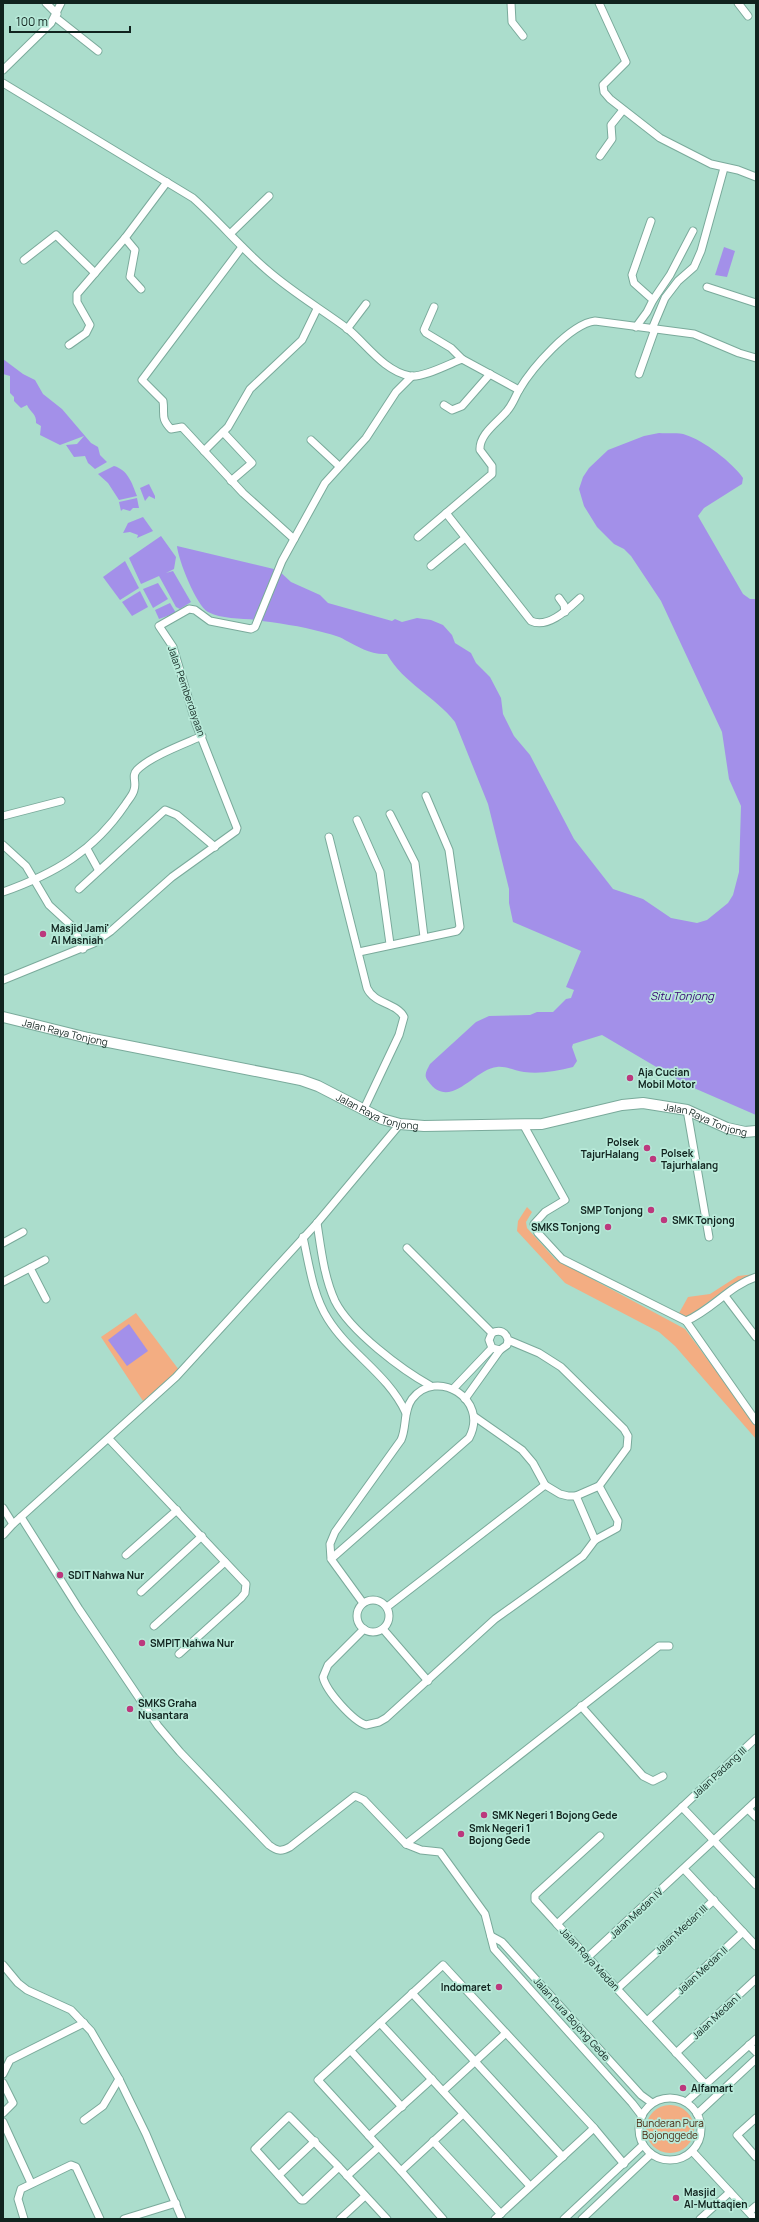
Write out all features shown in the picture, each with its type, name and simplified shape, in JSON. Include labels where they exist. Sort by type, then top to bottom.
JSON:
[{"type":"main road","name":"Jalan Raya Tonjong","points":[[3,1017],[88,1038],[301,1080],[331,1093],[363,1111],[382,1119],[400,1124],[424,1126],[542,1124],[622,1105],[643,1103],[687,1110],[727,1128],[745,1132],[756,1131]]},
{"type":"street","points":[[46,3],[56,15],[98,51]]},
{"type":"street","points":[[3,70],[56,15],[61,3]]},
{"type":"street","points":[[511,3],[512,22],[523,36]]},
{"type":"street","points":[[600,3],[626,58],[624,66],[603,85],[604,92],[623,110],[660,138],[703,161],[724,168],[738,170],[756,177]]},
{"type":"street","points":[[738,3],[748,16]]},
{"type":"street","points":[[3,83],[193,198],[231,233],[242,247],[267,271],[317,309],[347,329],[391,368],[412,376],[427,373],[462,359]]},
{"type":"street","points":[[600,156],[612,140],[611,125],[623,110]]},
{"type":"street","points":[[639,374],[664,298],[678,281],[694,267],[701,251],[724,168]]},
{"type":"street","points":[[69,345],[89,329],[89,321],[76,299],[79,292],[125,238],[167,182]]},
{"type":"street","points":[[231,233],[269,196]]},
{"type":"street","points":[[651,221],[632,275],[634,283],[653,300]]},
{"type":"street","points":[[636,327],[670,275],[692,231]]},
{"type":"street","points":[[24,260],[56,235],[95,273]]},
{"type":"street","points":[[125,238],[135,250],[130,277],[141,289]]},
{"type":"street","points":[[242,247],[142,380],[163,400],[163,418],[166,424],[171,429],[182,427],[231,482],[294,539]]},
{"type":"street","points":[[707,287],[756,303]]},
{"type":"street","points":[[347,329],[366,304]]},
{"type":"street","points":[[434,307],[424,330],[426,334],[451,348],[462,359],[519,390]]},
{"type":"street","points":[[204,451],[232,421],[247,393],[302,340],[317,309]]},
{"type":"street","points":[[418,537],[492,474],[492,466],[480,450],[481,441],[512,404],[519,390],[542,359],[583,324],[595,321],[702,336],[739,353],[756,358]]},
{"type":"street","points":[[444,405],[452,410],[457,409],[490,374]]},
{"type":"street","name":"Jalan Pemberdayaan","points":[[3,980],[83,949],[102,938],[172,877],[233,834],[237,828],[196,724],[173,646],[159,626],[189,609],[195,610],[210,621],[251,629],[255,627],[278,569],[324,483],[366,438],[396,392],[412,376]]},
{"type":"street","points":[[223,432],[252,462],[231,482]]},
{"type":"street","points":[[311,440],[339,466]]},
{"type":"street","points":[[446,513],[528,619],[535,623],[541,623],[565,612],[580,598]]},
{"type":"street","points":[[431,566],[465,538]]},
{"type":"street","points":[[559,598],[564,605],[565,612]]},
{"type":"street","points":[[3,892],[34,879],[87,849],[116,818],[133,793],[135,787],[134,777],[137,770],[170,750],[202,736]]},
{"type":"street","points":[[359,952],[390,944],[457,931],[461,925],[449,850],[426,796]]},
{"type":"street","points":[[3,816],[61,801]]},
{"type":"street","points":[[79,889],[98,869],[165,810],[177,814],[215,847]]},
{"type":"street","points":[[390,814],[412,854],[415,863],[424,937]]},
{"type":"street","points":[[357,820],[380,872],[390,944]]},
{"type":"street","points":[[330,837],[370,993],[401,1012],[404,1017],[399,1035],[363,1111]]},
{"type":"street","points":[[3,845],[20,860],[34,879],[49,905],[74,928],[83,949]]},
{"type":"street","points":[[87,849],[98,869]]},
{"type":"street","points":[[687,1110],[709,1237]]},
{"type":"street","points":[[3,1535],[13,1524],[176,1377],[317,1223],[400,1124]]},
{"type":"street","points":[[523,1124],[565,1200],[538,1217],[534,1224],[538,1233],[562,1259],[686,1321],[756,1421]]},
{"type":"street","points":[[317,1223],[324,1263],[331,1291],[342,1312],[388,1358],[413,1376],[431,1386],[453,1389],[465,1399],[475,1417],[522,1450],[533,1463],[546,1485],[560,1494],[576,1496],[599,1486],[627,1448],[628,1436],[624,1429],[561,1367],[539,1353],[508,1340],[504,1333],[496,1331],[492,1333],[488,1340],[492,1348],[500,1350]]},
{"type":"street","points":[[3,1243],[23,1232]]},
{"type":"street","points":[[304,1237],[322,1309],[336,1331],[397,1395],[406,1413]]},
{"type":"street","points":[[407,1248],[492,1333]]},
{"type":"street","points":[[3,1282],[45,1260]]},
{"type":"street","points":[[30,1268],[46,1299]]},
{"type":"street","points":[[686,1321],[700,1315],[745,1281],[756,1277]]},
{"type":"street","points":[[724,1296],[756,1336]]},
{"type":"street","points":[[465,1399],[500,1350],[507,1345],[508,1340]]},
{"type":"street","points":[[453,1389],[492,1348]]},
{"type":"street","points":[[364,1603],[330,1559],[330,1544],[335,1532],[401,1440],[406,1424],[406,1413],[412,1398],[424,1389],[431,1386]]},
{"type":"street","points":[[330,1559],[464,1444],[473,1431],[475,1417]]},
{"type":"street","points":[[109,1439],[246,1584],[245,1593],[179,1654]]},
{"type":"street","points":[[387,1607],[546,1485]]},
{"type":"street","points":[[364,1629],[328,1665],[323,1677],[329,1689],[353,1718],[366,1725],[379,1722],[428,1681],[495,1619],[583,1556],[595,1540],[614,1530],[619,1525],[599,1486]]},
{"type":"street","points":[[576,1496],[595,1540]]},
{"type":"street","points":[[3,1508],[13,1524]]},
{"type":"street","points":[[126,1555],[176,1510]]},
{"type":"street","points":[[21,1517],[79,1609],[158,1726],[180,1752],[269,1845],[275,1850],[282,1851],[290,1847],[355,1796],[364,1800],[406,1844],[420,1850],[440,1852],[484,1914],[494,1949],[642,2116]]},
{"type":"street","points":[[141,1592],[202,1536]]},
{"type":"street","points":[[154,1626],[225,1562]]},
{"type":"street","points":[[376,1600],[387,1607],[389,1619],[383,1629],[377,1632],[364,1629],[360,1625],[357,1613],[364,1603],[376,1600]]},
{"type":"street","points":[[383,1629],[428,1681]]},
{"type":"street","points":[[406,1844],[659,1646],[668,1646]]},
{"type":"street","points":[[581,1706],[643,1776],[653,1782],[663,1776]]},
{"type":"street","name":"Jalan Padang III","points":[[682,1807],[756,1738]]},
{"type":"street","points":[[714,1840],[756,1801]]},
{"type":"street","points":[[682,1807],[756,1885]]},
{"type":"street","name":"Jalan Raya Medan","points":[[682,1807],[557,1924],[706,2085]]},
{"type":"street","points":[[748,1809],[756,1817]]},
{"type":"street","points":[[557,1924],[535,1900],[535,1895],[600,1836]]},
{"type":"street","name":"Jalan Medan IV","points":[[588,1957],[714,1840]]},
{"type":"street","points":[[684,1868],[714,1900]]},
{"type":"street","name":"Jalan Medan III","points":[[617,1989],[714,1900],[743,1932]]},
{"type":"street","points":[[743,1932],[756,1946]]},
{"type":"street","name":"Jalan Medan II","points":[[647,2021],[743,1932]]},
{"type":"street","name":"Jalan Pura Bojong Gede","points":[[490,1936],[502,1942],[641,2095],[652,2103]]},
{"type":"street","points":[[3,1965],[18,1983],[27,1990],[71,2010],[84,2023],[119,2079],[146,2134],[176,2203],[179,2218]]},
{"type":"street","points":[[442,2219],[370,2136],[318,2080],[443,1965],[594,2128],[624,2164]]},
{"type":"street","name":"Jalan Medan I","points":[[676,2053],[756,1979]]},
{"type":"street","points":[[412,1993],[563,2157]]},
{"type":"street","points":[[3,2074],[10,2060],[84,2023]]},
{"type":"street","points":[[380,2023],[530,2186]]},
{"type":"street","points":[[443,2091],[506,2033]]},
{"type":"street","points":[[686,2102],[756,2039]]},
{"type":"street","points":[[750,2045],[756,2052]]},
{"type":"street","points":[[351,2051],[402,2107]]},
{"type":"street","points":[[697,2114],[756,2059]]},
{"type":"street","points":[[84,2120],[103,2106],[119,2079]]},
{"type":"street","points":[[370,2136],[432,2079]]},
{"type":"street","points":[[3,2083],[13,2103],[3,2113]]},
{"type":"street","points":[[669,2098],[686,2102],[697,2114],[701,2126],[699,2140],[692,2151],[680,2159],[666,2160],[651,2154],[643,2145],[639,2136],[639,2126],[642,2116],[652,2103],[669,2098]]},
{"type":"street","points":[[401,2171],[463,2114]]},
{"type":"street","points":[[339,2167],[304,2200],[301,2200],[254,2149],[282,2122],[291,2116],[348,2176],[387,2219]]},
{"type":"street","points":[[756,2118],[737,2135],[756,2157]]},
{"type":"street","points":[[3,2122],[31,2183]]},
{"type":"street","points":[[434,2141],[498,2216],[594,2128]]},
{"type":"street","points":[[279,2175],[315,2141]]},
{"type":"street","points":[[564,2219],[643,2145]]},
{"type":"street","points":[[348,2176],[379,2147]]},
{"type":"street","points":[[692,2151],[755,2219]]},
{"type":"street","points":[[582,2219],[651,2154]]},
{"type":"street","points":[[24,2219],[18,2199],[21,2189],[71,2165],[76,2167],[100,2219]]},
{"type":"street","points":[[700,2219],[730,2192]]},
{"type":"street","points":[[340,2219],[365,2196]]},
{"type":"street","points":[[124,2219],[176,2203]]},
{"type":"street","points":[[749,2212],[756,2206]]},
{"type":"green space","points":[[527,1207],[532,1212],[526,1222],[527,1228],[555,1259],[685,1329],[756,1425],[756,1439],[675,1346],[659,1332],[565,1283],[517,1231],[518,1221]]},
{"type":"green space","points":[[756,1274],[732,1284],[687,1318],[678,1315],[688,1297],[710,1294],[738,1276]]},
{"type":"green space","points":[[136,1313],[179,1370],[145,1404],[101,1337]]},
{"type":"green space","name":"Bunderan Pura Bojonggede","points":[[670,2105],[679,2107],[687,2112],[692,2120],[694,2129],[692,2138],[687,2146],[679,2151],[670,2153],[661,2151],[653,2146],[648,2138],[646,2129],[648,2120],[653,2112],[661,2107]]},
{"type":"water","points":[[724,247],[735,251],[727,277],[715,275]]},
{"type":"water","points":[[3,359],[23,374],[35,380],[43,394],[62,409],[91,443],[98,447],[100,455],[107,462],[95,469],[88,463],[85,456],[74,457],[66,445],[77,444],[84,436],[60,445],[40,435],[41,426],[36,423],[33,413],[27,405],[21,408],[14,401],[14,397],[10,393],[10,376],[3,374]]},
{"type":"water","name":"Situ Tonjong","points":[[659,433],[683,434],[701,442],[725,459],[743,478],[742,484],[704,508],[698,516],[743,594],[750,599],[756,599],[756,1115],[687,1085],[602,1035],[573,1044],[572,1047],[577,1061],[573,1067],[537,1073],[497,1067],[488,1069],[453,1091],[445,1092],[436,1089],[428,1081],[426,1072],[430,1064],[476,1022],[489,1016],[530,1015],[537,1012],[553,1012],[566,999],[571,998],[574,990],[566,987],[581,951],[513,922],[509,903],[509,889],[488,804],[455,722],[447,713],[402,674],[387,654],[370,652],[340,637],[297,626],[225,617],[208,612],[198,601],[188,581],[177,546],[278,570],[291,582],[320,595],[328,603],[392,621],[395,619],[402,622],[417,618],[431,620],[443,625],[452,635],[455,643],[471,653],[476,663],[490,677],[501,698],[503,714],[514,736],[530,755],[574,839],[613,889],[643,899],[671,918],[697,923],[707,920],[728,903],[733,895],[739,872],[741,806],[729,779],[722,732],[661,601],[631,556],[624,549],[614,544],[597,527],[584,506],[579,489],[583,477],[589,468],[608,450],[644,436]]},
{"type":"water","points":[[114,466],[126,474],[137,496],[119,500],[108,483],[98,474]]},
{"type":"water","points":[[149,484],[155,499],[149,496],[145,501],[140,488]]},
{"type":"water","points":[[137,498],[139,508],[133,508],[130,511],[123,509],[121,511],[119,502]]},
{"type":"water","points":[[143,517],[153,531],[137,538],[138,535],[130,532],[123,533],[128,523]]},
{"type":"water","points":[[161,536],[176,557],[174,569],[166,573],[173,571],[191,602],[180,609],[176,607],[159,576],[141,584],[129,558]]},
{"type":"water","points":[[125,561],[139,588],[120,600],[103,577]]},
{"type":"water","points":[[158,583],[168,599],[153,608],[143,589]]},
{"type":"water","points":[[140,591],[148,607],[132,616],[122,602]]},
{"type":"water","points":[[170,603],[176,613],[159,619],[155,610]]},
{"type":"water","points":[[129,1324],[148,1351],[127,1366],[108,1340]]},
{"type":"place","name":"Masjid Jami' Al Masniah","points":[[43,934]]},
{"type":"place","name":"Aja Cucian Mobil Motor","points":[[630,1078]]},
{"type":"place","name":"Polsek TajurHalang","points":[[647,1148]]},
{"type":"place","name":"Polsek Tajurhalang","points":[[653,1159]]},
{"type":"place","name":"SMP Tonjong","points":[[651,1210]]},
{"type":"place","name":"SMK Tonjong","points":[[664,1220]]},
{"type":"place","name":"SMKS Tonjong","points":[[608,1227]]},
{"type":"place","name":"SDIT Nahwa Nur","points":[[60,1575]]},
{"type":"place","name":"SMPIT Nahwa Nur","points":[[142,1643]]},
{"type":"place","name":"SMKS Graha Nusantara","points":[[130,1709]]},
{"type":"place","name":"SMK Negeri 1 Bojong Gede","points":[[484,1815]]},
{"type":"place","name":"Smk Negeri 1 Bojong Gede","points":[[461,1834]]},
{"type":"place","name":"Indomaret","points":[[499,1987]]},
{"type":"place","name":"Alfamart","points":[[683,2088]]},
{"type":"place","name":"Masjid Al-Muttaqien","points":[[676,2198]]}]
